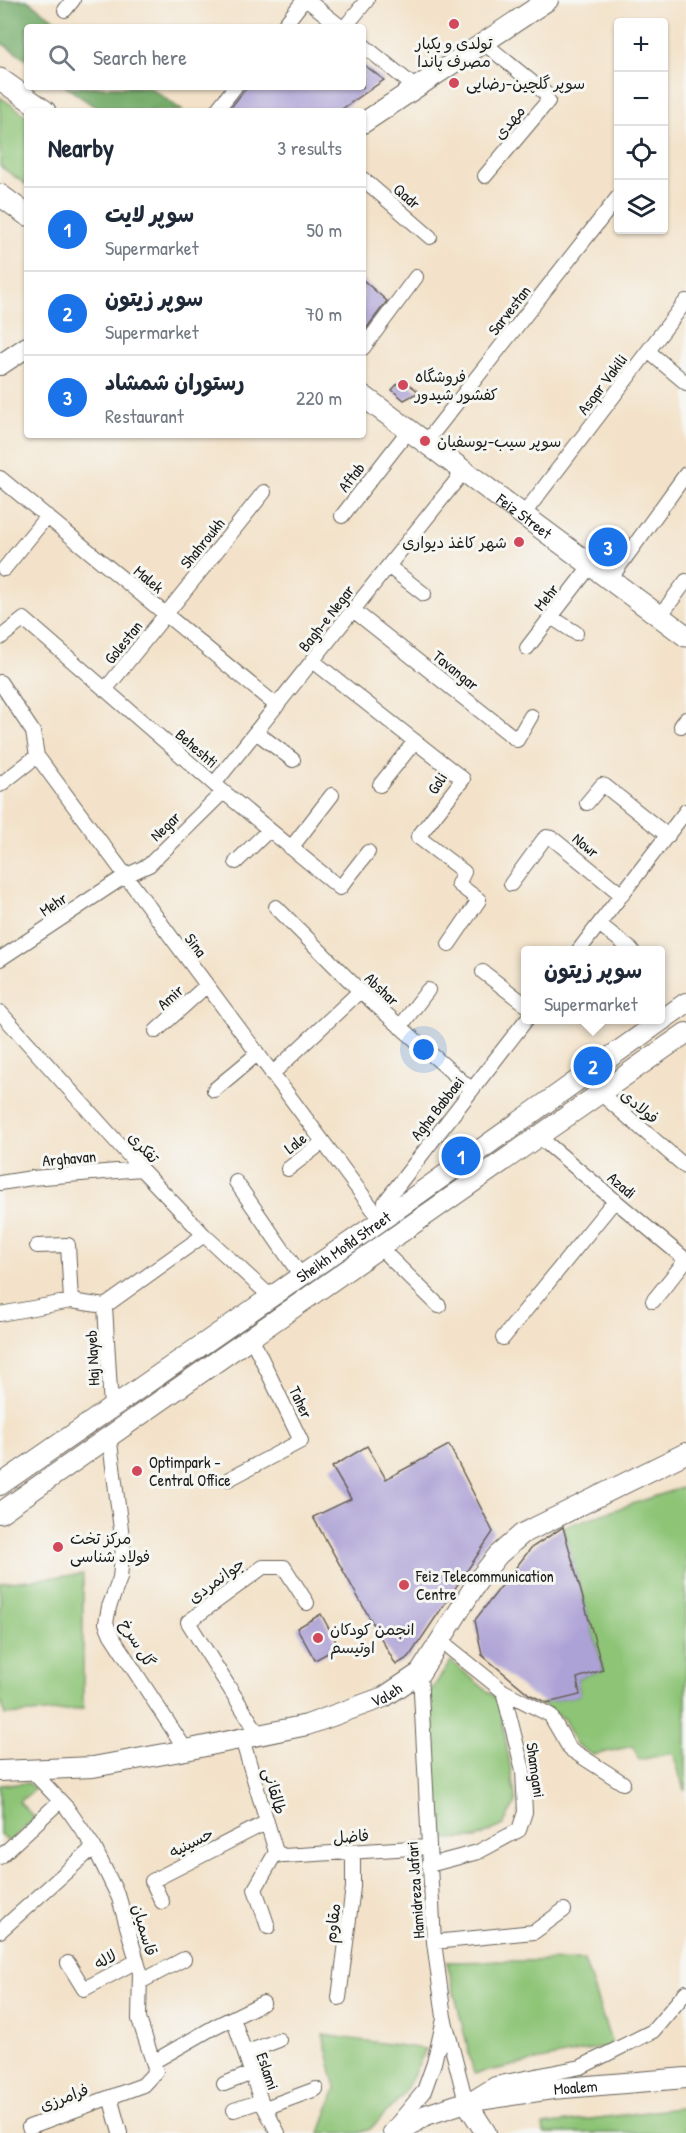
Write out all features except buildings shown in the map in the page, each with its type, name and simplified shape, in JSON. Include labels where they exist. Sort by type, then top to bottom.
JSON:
[{"type":"main road","points":[[366,121],[548,0]]},
{"type":"main road","points":[[0,79],[41,108]]},
{"type":"main road","points":[[0,365],[24,348]]},
{"type":"main road","name":"Feiz Street","points":[[366,398],[686,636]]},
{"type":"main road","name":"Sheikh Mofid Street","points":[[665,1021],[684,1010]]},
{"type":"main road","name":"Sheikh Mofid Street","points":[[0,1485],[660,1024]]},
{"type":"main road","points":[[646,1032],[655,1030],[662,1035],[664,1043],[661,1051]]},
{"type":"main road","name":"Sheikh Mofid Street","points":[[0,1513],[686,1033]]},
{"type":"main road","name":"Valeh","points":[[0,1771],[93,1767],[186,1750],[307,1725],[384,1697],[420,1673],[479,1579],[498,1555],[522,1534],[686,1453]]},
{"type":"main road","name":"Moalem","points":[[398,2133],[426,2115],[466,2102],[552,2089],[686,2078]]},
{"type":"main road","points":[[466,2102],[486,2133]]},
{"type":"street","points":[[285,24],[305,0],[339,24]]},
{"type":"street","points":[[346,24],[367,0]]},
{"type":"street","name":"مهدی","points":[[484,43],[545,93],[548,101],[485,176]]},
{"type":"street","points":[[366,47],[416,88]]},
{"type":"street","points":[[218,108],[233,90]]},
{"type":"street","name":"Qadr","points":[[366,182],[430,237]]},
{"type":"street","name":"Sarvestan","points":[[426,442],[614,202]]},
{"type":"street","points":[[366,344],[416,277]]},
{"type":"street","name":"Asqar Vakili","points":[[523,515],[686,301]]},
{"type":"street","points":[[648,351],[686,383]]},
{"type":"street","name":"Aftab","points":[[342,516],[408,430]]},
{"type":"street","name":"Bagh-e Negar","points":[[218,788],[256,732],[464,471]]},
{"type":"street","points":[[610,579],[686,474]]},
{"type":"street","name":"Malek","points":[[0,478],[277,706]]},
{"type":"street","name":"Shahroukh","points":[[166,614],[264,492]]},
{"type":"street","points":[[4,569],[47,516]]},
{"type":"street","points":[[388,566],[424,594]]},
{"type":"street","name":"Mehr","points":[[527,648],[591,566]]},
{"type":"street","points":[[660,616],[686,581]]},
{"type":"street","name":"Tavangar","points":[[353,610],[517,740],[531,716]]},
{"type":"street","name":"Golestan","points":[[105,690],[166,614]]},
{"type":"street","points":[[551,617],[576,633]]},
{"type":"street","name":"Beheshti","points":[[0,638],[24,619],[218,788],[340,888],[368,852]]},
{"type":"street","name":"Goli","points":[[313,661],[463,779],[418,837],[464,872],[458,884],[479,900],[449,944]]},
{"type":"street","name":"Sina","points":[[0,681],[33,732],[37,756],[381,1220]]},
{"type":"street","points":[[256,732],[293,760]]},
{"type":"street","points":[[380,785],[415,741]]},
{"type":"street","points":[[0,785],[37,756]]},
{"type":"street","points":[[587,803],[598,788],[605,786],[668,836]]},
{"type":"street","name":"Negar","points":[[125,876],[149,865],[218,788]]},
{"type":"street","points":[[291,848],[332,795]]},
{"type":"street","points":[[583,946],[686,811]]},
{"type":"street","points":[[236,862],[269,830]]},
{"type":"street","name":"Nowr","points":[[511,884],[547,837],[552,838],[622,895]]},
{"type":"street","name":"Mehr","points":[[0,959],[125,876]]},
{"type":"street","name":"Abshar","points":[[276,907],[360,991],[472,1090]]},
{"type":"street","points":[[599,924],[626,946]]},
{"type":"street","points":[[483,972],[521,1002]]},
{"type":"street","name":"Amir","points":[[156,1031],[206,986]]},
{"type":"street","points":[[399,1027],[428,990]]},
{"type":"street","points":[[272,1074],[360,991]]},
{"type":"street","name":"تفکری","points":[[0,1012],[5,1028],[204,1235],[271,1297]]},
{"type":"street","name":"Agha Babbaei","points":[[381,1220],[385,1202],[523,1024]]},
{"type":"street","points":[[214,1090],[257,1054]]},
{"type":"street","name":"فولادی","points":[[600,1093],[686,1167]]},
{"type":"street","name":"Azadi","points":[[538,1136],[686,1260]]},
{"type":"street","name":"Lale","points":[[288,1169],[323,1142]]},
{"type":"street","name":"Arghavan","points":[[0,1183],[141,1168]]},
{"type":"street","points":[[236,1182],[301,1276]]},
{"type":"street","points":[[503,1338],[615,1200]]},
{"type":"street","points":[[0,1314],[71,1301],[105,1306],[204,1235]]},
{"type":"street","points":[[37,1246],[68,1245],[71,1301]]},
{"type":"street","points":[[379,1247],[439,1306]]},
{"type":"street","points":[[653,1301],[686,1260]]},
{"type":"street","name":"Haj Nayeb","points":[[105,1306],[111,1408]]},
{"type":"street","name":"Taher","points":[[229,1479],[301,1441],[251,1337]]},
{"type":"street","name":"گل سرخ","points":[[109,1435],[123,1545],[120,1578],[109,1607],[106,1623],[111,1635],[186,1750]]},
{"type":"street","name":"جوانمردی","points":[[251,1737],[188,1622],[263,1567],[284,1567],[307,1604]]},
{"type":"street","points":[[441,1641],[503,1691],[550,1715],[570,1749],[623,1783]]},
{"type":"street","name":"Hamidreza Jafari","points":[[420,1673],[434,1942],[444,2017],[466,2102]]},
{"type":"street","name":"Shamgani","points":[[429,1865],[478,1852],[519,1830],[525,1812],[523,1770],[503,1691]]},
{"type":"street","name":"طالقانی","points":[[251,1737],[267,1822],[276,1852]]},
{"type":"street","name":"قاسمیان","points":[[31,1770],[60,1801],[94,1847],[119,1898],[140,1972],[140,2019],[153,2062]]},
{"type":"street","points":[[0,1857],[60,1801]]},
{"type":"street","name":"حسینیه","points":[[162,1902],[152,1881],[267,1822]]},
{"type":"street","points":[[0,1931],[94,1847]]},
{"type":"street","name":"فاضل","points":[[276,1852],[284,1856],[428,1847]]},
{"type":"street","points":[[268,1927],[255,1889],[276,1852]]},
{"type":"street","name":"مقاوم","points":[[339,1998],[353,1887],[353,1852]]},
{"type":"street","points":[[434,1942],[534,1932],[564,1910]]},
{"type":"street","points":[[140,1982],[184,1959]]},
{"type":"street","name":"لاله","points":[[68,1962],[84,1989],[137,1961]]},
{"type":"street","points":[[466,2102],[495,2084],[581,2067],[653,2031],[686,1992]]},
{"type":"street","points":[[120,2133],[110,2097],[143,2085],[156,2071],[153,2062],[263,2002]]},
{"type":"street","points":[[389,2133],[424,2091],[444,2017]]},
{"type":"street","name":"Eslami","points":[[232,2018],[263,2105],[278,2133]]},
{"type":"street","points":[[245,2053],[279,2040]]},
{"type":"street","points":[[224,2084],[252,2073]]},
{"type":"street","points":[[234,2110],[263,2105],[316,2089]]},
{"type":"street","name":"فرامرزی","points":[[29,2127],[110,2097]]},
{"type":"green space","points":[[0,0],[27,0],[61,24],[24,24],[24,58],[0,42]]},
{"type":"green space","points":[[70,90],[153,90],[179,108],[97,108]]},
{"type":"green space","points":[[0,97],[24,114],[24,183],[0,166]]},
{"type":"green space","points":[[686,1486],[686,1790],[684,1790],[673,1753],[639,1760],[633,1746],[593,1755],[576,1744],[564,1719],[541,1704],[580,1695],[577,1678],[603,1670],[563,1527]]},
{"type":"green space","points":[[83,1574],[83,1709],[6,1715],[0,1699],[0,1583]]},
{"type":"green space","points":[[451,1661],[499,1701],[516,1802],[503,1825],[477,1838],[440,1839],[428,1695]]},
{"type":"green space","points":[[28,1783],[35,1789],[19,1802],[35,1818],[9,1842],[0,1835],[0,1785]]},
{"type":"green space","points":[[584,1960],[612,2045],[474,2074],[447,1962]]},
{"type":"green space","points":[[323,2035],[426,2049],[403,2095],[370,2129],[359,2133],[320,2133],[336,2088]]},
{"type":"green space","points":[[686,2107],[686,2133],[544,2133],[543,2125]]},
{"type":"place","name":"تولدی و یکبار مصرف پاندا","points":[[454,24]]},
{"type":"place","name":"سوپر گلچین-رضایی","points":[[454,83]]},
{"type":"place","name":"فروشگاه کفشور شیدور","points":[[403,385]]},
{"type":"place","name":"سوپر سیب-یوسفیان","points":[[425,441]]},
{"type":"place","name":"شهر کاغذ دیواری","points":[[519,542]]},
{"type":"place","name":"رستوران شمشاد","points":[[608,547]]},
{"type":"place","name":"سوپر زیتون","points":[[593,1066]]},
{"type":"place","name":"سوپر لایت","points":[[461,1156]]},
{"type":"place","name":"Optimpark - Central Office","points":[[137,1471]]},
{"type":"place","name":"مرکز تخت فولاد شناسی","points":[[58,1547]]},
{"type":"place","name":"Feiz Telecommunication Centre","points":[[404,1585]]},
{"type":"place","name":"انجمن کودکان اوتیسم","points":[[318,1638]]}]
